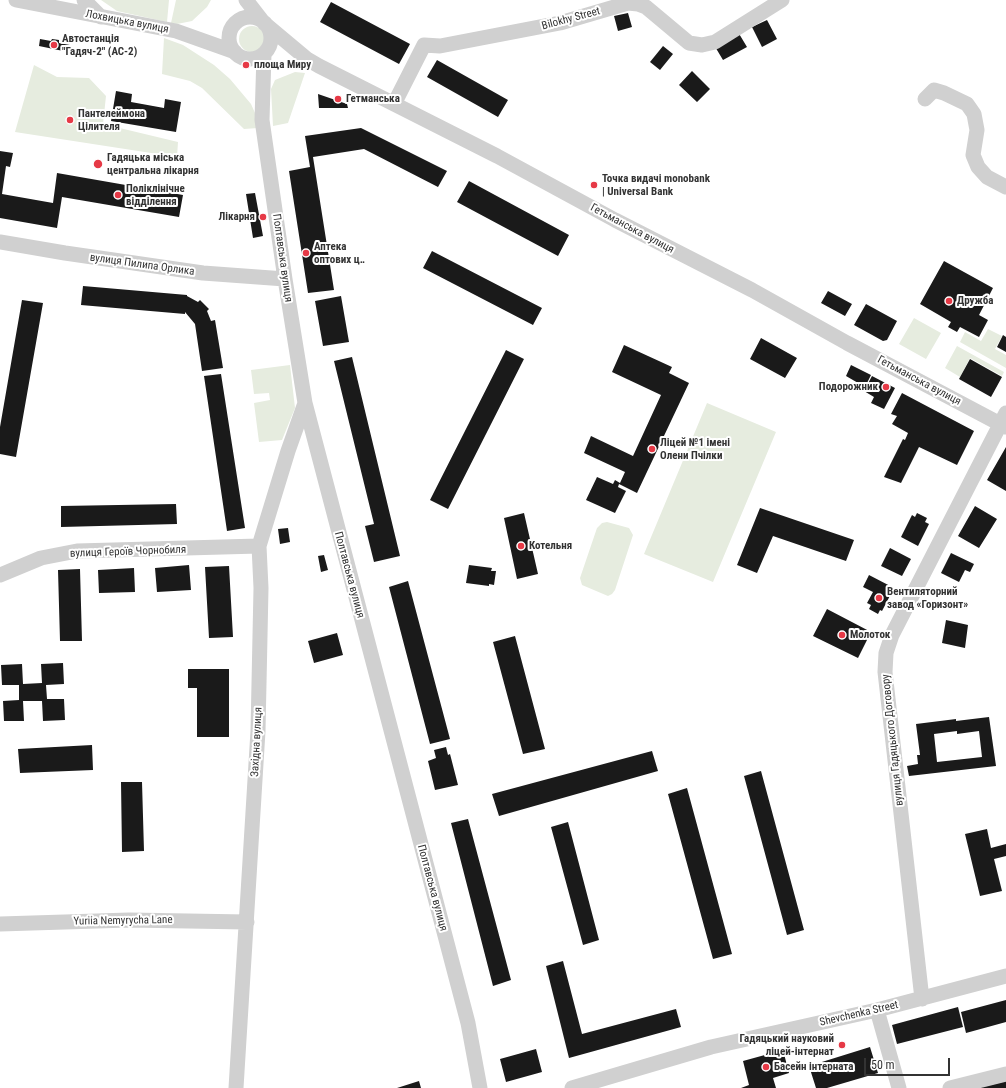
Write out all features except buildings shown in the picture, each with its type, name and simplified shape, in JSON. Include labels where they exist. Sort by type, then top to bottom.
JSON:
[{"type":"street","name":"Лохвицька вулиця","points":[[16,0],[176,31],[235,52]]},
{"type":"street","points":[[84,0],[101,17]]},
{"type":"street","points":[[246,0],[264,23],[270,31],[271,37],[268,49],[264,54],[252,59],[245,58],[235,52],[231,47],[230,35],[235,24],[245,18],[250,17],[257,18],[264,23]]},
{"type":"street","name":"Bilokhy Street","points":[[394,104],[424,45],[440,46],[560,23],[628,3],[646,7],[689,43],[702,45],[715,42],[782,0]]},
{"type":"street","name":"Гетьманська вулиця","points":[[264,23],[307,59],[497,156],[615,220],[752,290],[847,343],[1004,421]]},
{"type":"street","name":"Полтавська вулиця","points":[[264,54],[262,120],[305,403],[468,1022],[480,1088]]},
{"type":"street","points":[[925,99],[934,90],[944,92],[967,104],[974,114],[977,130],[973,155],[978,167],[987,177],[1006,187]]},
{"type":"street","name":"вулиця Пилипа Орлика","points":[[0,242],[203,273],[285,279]]},
{"type":"street","name":"Західна вулиця","points":[[236,1088],[258,731],[261,588],[259,546],[288,450],[305,403]]},
{"type":"street","name":"вулиця Гадяцького Договору","points":[[922,998],[885,672],[886,653],[892,635],[1004,421]]},
{"type":"street","name":"вулиця Героїв Чорнобиля","points":[[0,575],[41,558],[77,552],[259,546]]},
{"type":"street","name":"Yuriia Nemyrycha Lane","points":[[0,924],[129,920],[247,922]]},
{"type":"street","name":"Shevchenka Street","points":[[572,1088],[711,1047],[877,1010],[1006,976]]},
{"type":"street","points":[[877,1010],[899,1088]]},
{"type":"street","points":[[950,1088],[1006,1074]]},
{"type":"shaded area","points":[[101,0],[169,0],[167,22],[117,11]]},
{"type":"shaded area","points":[[176,0],[211,0],[207,7],[192,21],[177,24],[171,23]]},
{"type":"shaded area","points":[[252,26],[261,30],[265,39],[261,48],[252,52],[243,48],[239,39],[243,30]]},
{"type":"shaded area","points":[[164,38],[183,45],[214,65],[230,79],[251,104],[255,113],[258,128],[244,129],[202,88],[190,81],[162,74]]},
{"type":"shaded area","points":[[34,65],[57,77],[89,78],[106,96],[103,124],[178,142],[177,157],[15,132]]},
{"type":"shaded area","points":[[295,72],[305,73],[288,123],[273,126],[271,89],[275,80]]},
{"type":"shaded area","points":[[914,318],[941,333],[926,359],[899,344]]},
{"type":"shaded area","points":[[988,329],[1002,336],[995,349],[1006,355],[1006,368],[960,342],[965,332],[981,341]]},
{"type":"shaded area","points":[[957,346],[1004,372],[1002,376],[970,358],[960,377],[945,368]]},
{"type":"shaded area","points":[[290,365],[295,408],[282,440],[259,442],[254,403],[270,400],[269,393],[254,394],[251,370]]},
{"type":"shaded area","points":[[707,403],[776,432],[713,582],[644,554]]},
{"type":"shaded area","points":[[607,522],[629,528],[633,535],[615,590],[608,596],[582,585],[580,578],[597,528],[602,523]]},
{"type":"place","name":"Автостанція \"Гадяч-2\" (АС-2)","points":[[54,45]]},
{"type":"place","name":"площа Миру","points":[[246,65]]},
{"type":"place","name":"Гетманська","points":[[338,99]]},
{"type":"place","name":"Пантелеймона Цілителя","points":[[70,120]]},
{"type":"place","name":"Гадяцька міська центральна лікарня","points":[[98,164]]},
{"type":"place","name":"Точка видачі monobank | Universal Bank","points":[[594,185]]},
{"type":"place","name":"Поліклінічне відділення","points":[[118,195]]},
{"type":"place","name":"Лікарня","points":[[263,217]]},
{"type":"place","name":"Аптека оптових ц‥","points":[[306,253]]},
{"type":"place","name":"Дружба","points":[[949,301]]},
{"type":"place","name":"Подорожник","points":[[886,387]]},
{"type":"place","name":"Ліцей №1 імені Олени Пчілки","points":[[652,449]]},
{"type":"place","name":"Котельня","points":[[521,546]]},
{"type":"place","name":"Вентиляторний завод «Горизонт»","points":[[879,598]]},
{"type":"place","name":"Молоток","points":[[842,635]]},
{"type":"place","name":"Гадяцький науковий ліцей-інтернат","points":[[842,1045]]},
{"type":"place","name":"Басейн інтерната","points":[[766,1067]]}]
